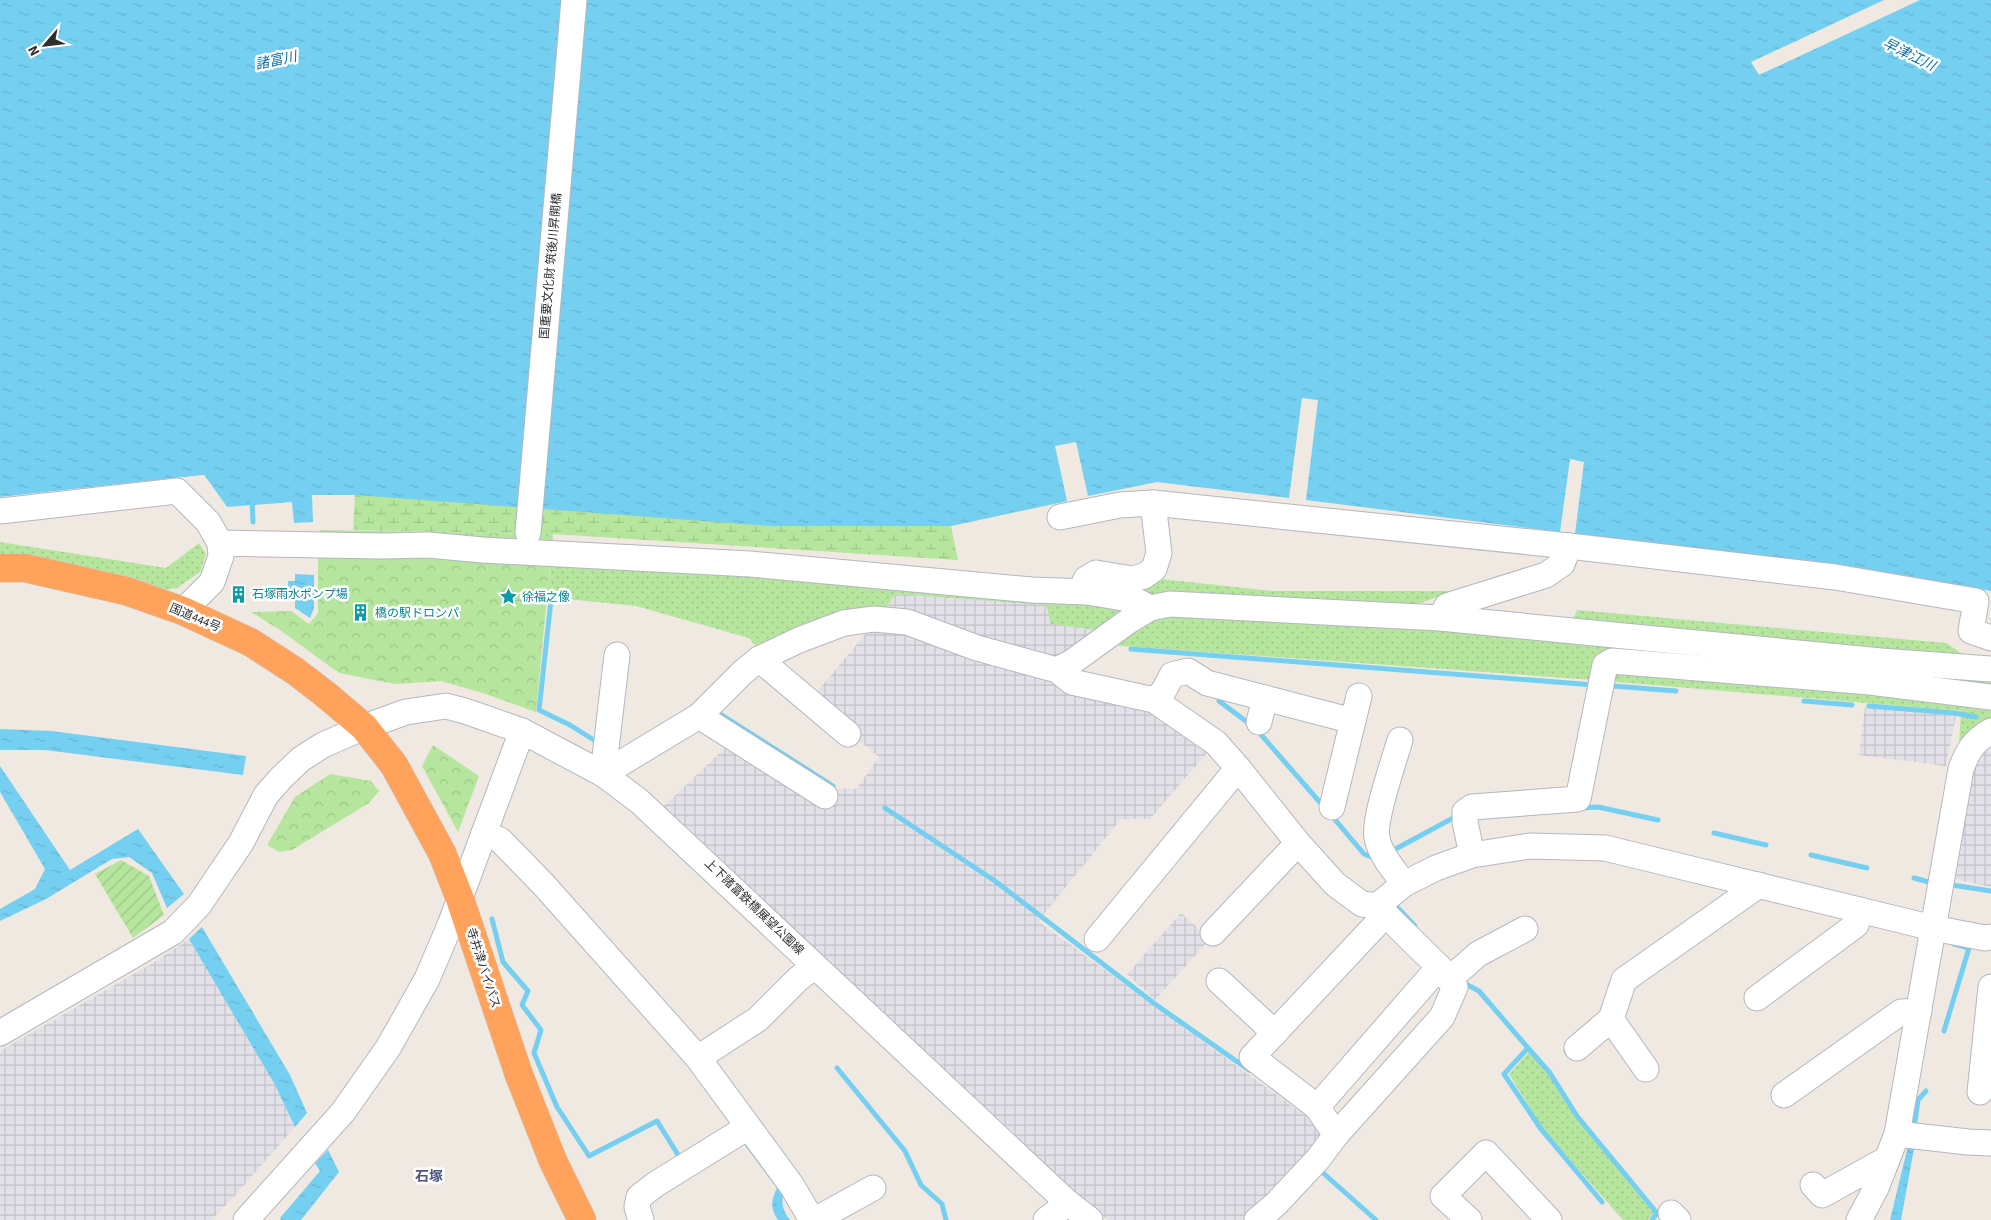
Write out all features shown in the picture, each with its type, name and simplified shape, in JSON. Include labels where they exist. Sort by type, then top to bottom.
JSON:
[{"type":"highway","name":"国道444号","points":[[0,568],[24,568],[126,591],[183,611],[250,642],[325,694],[364,727]]},
{"type":"highway","name":"寺井津バイパス","points":[[364,727],[394,764],[412,794],[442,853],[460,899],[519,1075],[552,1160],[582,1220]]},
{"type":"street","name":"国重要文化財 筑後川昇開橋","points":[[528,532],[574,0]]},
{"type":"street","points":[[0,511],[177,491],[208,522],[220,543],[221,556],[212,582],[183,611]]},
{"type":"street","points":[[1086,592],[1084,584],[1086,579],[1096,574],[1132,580],[1144,576],[1154,569],[1159,553],[1153,503]]},
{"type":"street","points":[[1060,518],[1120,505],[1153,503],[1569,546],[1835,577],[1976,602],[1971,631],[1991,638]]},
{"type":"street","points":[[220,543],[428,545],[483,550],[750,564],[1032,590],[1086,592],[1135,600],[1150,608]]},
{"type":"street","points":[[1440,618],[1447,606],[1546,574],[1562,564],[1569,546]]},
{"type":"street","points":[[1057,670],[1072,662],[1130,620],[1150,608],[1170,604],[1440,618],[1871,660],[1991,669]]},
{"type":"street","points":[[604,774],[699,716],[743,672],[759,659],[799,640],[844,623],[874,619],[907,622],[977,648],[1057,670],[1072,682],[1154,700],[1216,743],[1234,774],[1292,849],[1362,904],[1382,910],[1449,972],[1455,987],[1442,1017],[1336,1135],[1318,1159],[1276,1204],[1257,1220]]},
{"type":"street","points":[[604,774],[616,655]]},
{"type":"street","points":[[759,659],[848,734]]},
{"type":"street","points":[[1472,855],[1465,817],[1472,807],[1578,799],[1605,665],[1612,661],[1870,682],[1991,697]]},
{"type":"street","points":[[1154,700],[1163,692],[1172,676],[1188,671],[1208,683],[1353,721]]},
{"type":"street","points":[[1332,807],[1359,696]]},
{"type":"street","points":[[1259,722],[1264,698]]},
{"type":"street","name":"上下諸富鉄橋展望公園線","points":[[0,1033],[173,932],[199,905],[241,844],[266,795],[301,759],[322,745],[364,727],[406,712],[446,706],[522,731],[604,774],[639,801],[1068,1203],[1090,1220]]},
{"type":"street","points":[[699,716],[825,796]]},
{"type":"street","points":[[246,1220],[343,1112],[388,1048],[426,979],[460,899],[513,760],[522,731]]},
{"type":"street","points":[[1813,1184],[1822,1195],[1887,1159],[1909,1135],[1919,1011],[1961,769],[1967,752],[1977,740],[1991,731]]},
{"type":"street","points":[[1400,740],[1377,822],[1376,837],[1384,856],[1404,884]]},
{"type":"street","points":[[1097,940],[1234,774]]},
{"type":"street","points":[[484,833],[500,840],[544,884],[698,1058],[738,1132],[792,1186],[813,1220],[873,1188]]},
{"type":"street","points":[[1336,1135],[1317,1106],[1252,1057],[1404,884],[1436,868],[1472,855],[1530,846],[1605,848],[1752,890],[1858,917],[1985,938],[1991,937]]},
{"type":"street","points":[[1213,933],[1292,849]]},
{"type":"street","points":[[1578,1048],[1610,1019],[1624,980],[1752,890]]},
{"type":"street","points":[[1757,998],[1858,917]]},
{"type":"street","points":[[1317,1106],[1449,972],[1525,929]]},
{"type":"street","points":[[698,1058],[758,1019],[798,979],[815,966]]},
{"type":"street","points":[[1218,981],[1275,1033]]},
{"type":"street","points":[[1980,1092],[1989,1034],[1991,987]]},
{"type":"street","points":[[1784,1095],[1901,1012],[1919,1011]]},
{"type":"street","points":[[1610,1019],[1646,1070]]},
{"type":"street","points":[[642,1220],[637,1207],[640,1197],[656,1184],[738,1132]]},
{"type":"street","points":[[1909,1135],[1991,1143]]},
{"type":"street","points":[[1469,1220],[1443,1196],[1486,1153],[1549,1220]]},
{"type":"street","points":[[1867,1217],[1887,1159]]},
{"type":"street","points":[[1046,1220],[1068,1203]]},
{"type":"shaded area","points":[[895,594],[1048,605],[1105,631],[1043,674],[1084,693],[1148,712],[1207,753],[1150,819],[1121,819],[1039,922],[1329,1133],[1281,1186],[1244,1220],[1108,1220],[1073,1193],[662,808],[740,734],[829,788],[856,789],[879,757],[810,700],[884,612]]},
{"type":"shaded area","points":[[1865,707],[1956,716],[1946,766],[1859,755]]},
{"type":"shaded area","points":[[1991,744],[1991,887],[1950,878],[1975,757]]},
{"type":"shaded area","points":[[1181,913],[1210,939],[1155,1000],[1127,974]]},
{"type":"shaded area","points":[[189,939],[275,1085],[295,1127],[211,1220],[0,1220],[0,1051],[153,963]]},
{"type":"green space","points":[[355,495],[1067,501],[951,526],[958,560],[553,534],[353,530]]},
{"type":"green space","points":[[320,530],[553,534],[536,712],[483,693],[441,681],[395,684],[339,673],[280,630],[251,612],[291,611],[309,624],[318,613]]},
{"type":"green space","points":[[0,542],[166,568],[199,543],[206,554],[200,572],[177,588],[151,592],[0,560]]},
{"type":"green space","points":[[551,560],[1424,628],[1959,677],[1991,682],[1991,720],[1959,745],[1961,711],[1594,680],[1109,645],[1105,631],[1050,624],[1047,605],[895,594],[884,612],[761,653],[749,638],[636,606],[547,597]]},
{"type":"green space","points":[[1161,579],[1273,591],[1454,591],[1404,609],[1168,599],[1124,588]]},
{"type":"green space","points":[[1577,610],[1946,643],[1963,654],[1911,654],[1571,624]]},
{"type":"green space","points":[[433,745],[479,776],[458,832],[422,766]]},
{"type":"green space","points":[[330,774],[371,781],[379,791],[369,803],[292,850],[279,852],[267,845],[295,797]]},
{"type":"green space","points":[[121,860],[149,876],[164,915],[133,938],[95,874]]},
{"type":"green space","points":[[1529,1052],[1548,1073],[1578,1120],[1654,1212],[1648,1220],[1623,1220],[1542,1128],[1509,1074]]},
{"type":"water","points":[[0,0],[1991,0],[1991,591],[1849,566],[1575,534],[1584,462],[1570,459],[1560,532],[1306,500],[1318,400],[1302,398],[1289,498],[1157,482],[1088,496],[1076,442],[1055,446],[1067,501],[951,526],[770,526],[355,495],[312,495],[313,522],[294,523],[292,502],[227,507],[204,475],[0,497]]},
{"type":"water","points":[[295,574],[314,575],[314,608],[310,618],[295,608],[295,598],[288,598],[288,581],[295,581]]},
{"type":"water","points":[[0,729],[51,731],[246,756],[243,775],[45,750],[0,750]]},
{"type":"water","points":[[0,766],[70,870],[138,829],[184,894],[167,908],[152,873],[129,857],[112,859],[46,899],[0,921],[0,909],[35,889],[45,869],[0,792]]},
{"type":"water","points":[[202,927],[290,1075],[307,1113],[295,1127],[275,1085],[189,939]]},
{"type":"water","points":[[751,1142],[785,1188],[783,1204],[790,1220],[778,1220],[775,1216],[772,1204],[777,1188],[744,1144]]},
{"type":"water","points":[[1909,1142],[1915,1143],[1901,1220],[1890,1220]]},
{"type":"water","points":[[328,1150],[339,1172],[301,1220],[281,1220],[280,1218],[320,1171],[315,1163]]},
{"type":"pier","points":[[1884,0],[1920,0],[1759,75],[1751,62]]},
{"type":"pier","points":[[204,475],[227,507],[224,507],[203,477],[0,500],[0,497]]},
{"type":"waterway","points":[[252,500],[253,522]]},
{"type":"waterway","points":[[551,600],[539,710],[570,725],[597,742]]},
{"type":"waterway","points":[[1131,649],[1594,685]]},
{"type":"waterway","points":[[1613,686],[1676,691]]},
{"type":"waterway","points":[[1219,701],[1251,725]]},
{"type":"waterway","points":[[1804,701],[1852,705]]},
{"type":"waterway","points":[[1869,706],[1954,713],[1976,717]]},
{"type":"waterway","points":[[717,712],[833,786]]},
{"type":"waterway","points":[[1257,730],[1324,807]]},
{"type":"waterway","points":[[1581,808],[1598,807],[1658,820]]},
{"type":"waterway","points":[[885,808],[995,881],[1155,1004],[1249,1070]]},
{"type":"waterway","points":[[1331,815],[1364,854],[1376,859]]},
{"type":"waterway","points":[[1390,852],[1458,817]]},
{"type":"waterway","points":[[1714,833],[1766,845]]},
{"type":"waterway","points":[[1811,855],[1867,868]]},
{"type":"waterway","points":[[1914,878],[1929,882]]},
{"type":"waterway","points":[[1952,885],[1991,891]]},
{"type":"waterway","points":[[1398,902],[1395,905],[1415,926]]},
{"type":"waterway","points":[[492,919],[503,962],[528,991],[522,1005],[541,1030],[534,1053],[557,1107],[589,1156],[657,1121],[680,1158],[683,1156]]},
{"type":"waterway","points":[[1944,1031],[1969,948],[1954,944]]},
{"type":"waterway","points":[[1462,982],[1479,991],[1528,1048],[1504,1074],[1541,1129],[1602,1202]]},
{"type":"waterway","points":[[1528,1048],[1550,1073],[1577,1116],[1657,1213],[1652,1220]]},
{"type":"waterway","points":[[837,1068],[905,1151],[921,1185],[942,1204],[946,1220]]},
{"type":"waterway","points":[[1914,1129],[1918,1100],[1926,1091]]},
{"type":"waterway","points":[[1322,1172],[1376,1220]]},
{"type":"place","name":"石塚雨水ポンプ場","points":[[238,594]]},
{"type":"place","name":"徐福之像","points":[[508,597]]},
{"type":"place","name":"橋の駅ドロンパ","points":[[361,613]]},
{"type":"district","name":"石塚","points":[[429,1177]]},
{"type":"water label","name":"早津江川","points":[[1909,55]]},
{"type":"water label","name":"諸富川","points":[[276,61]]}]
